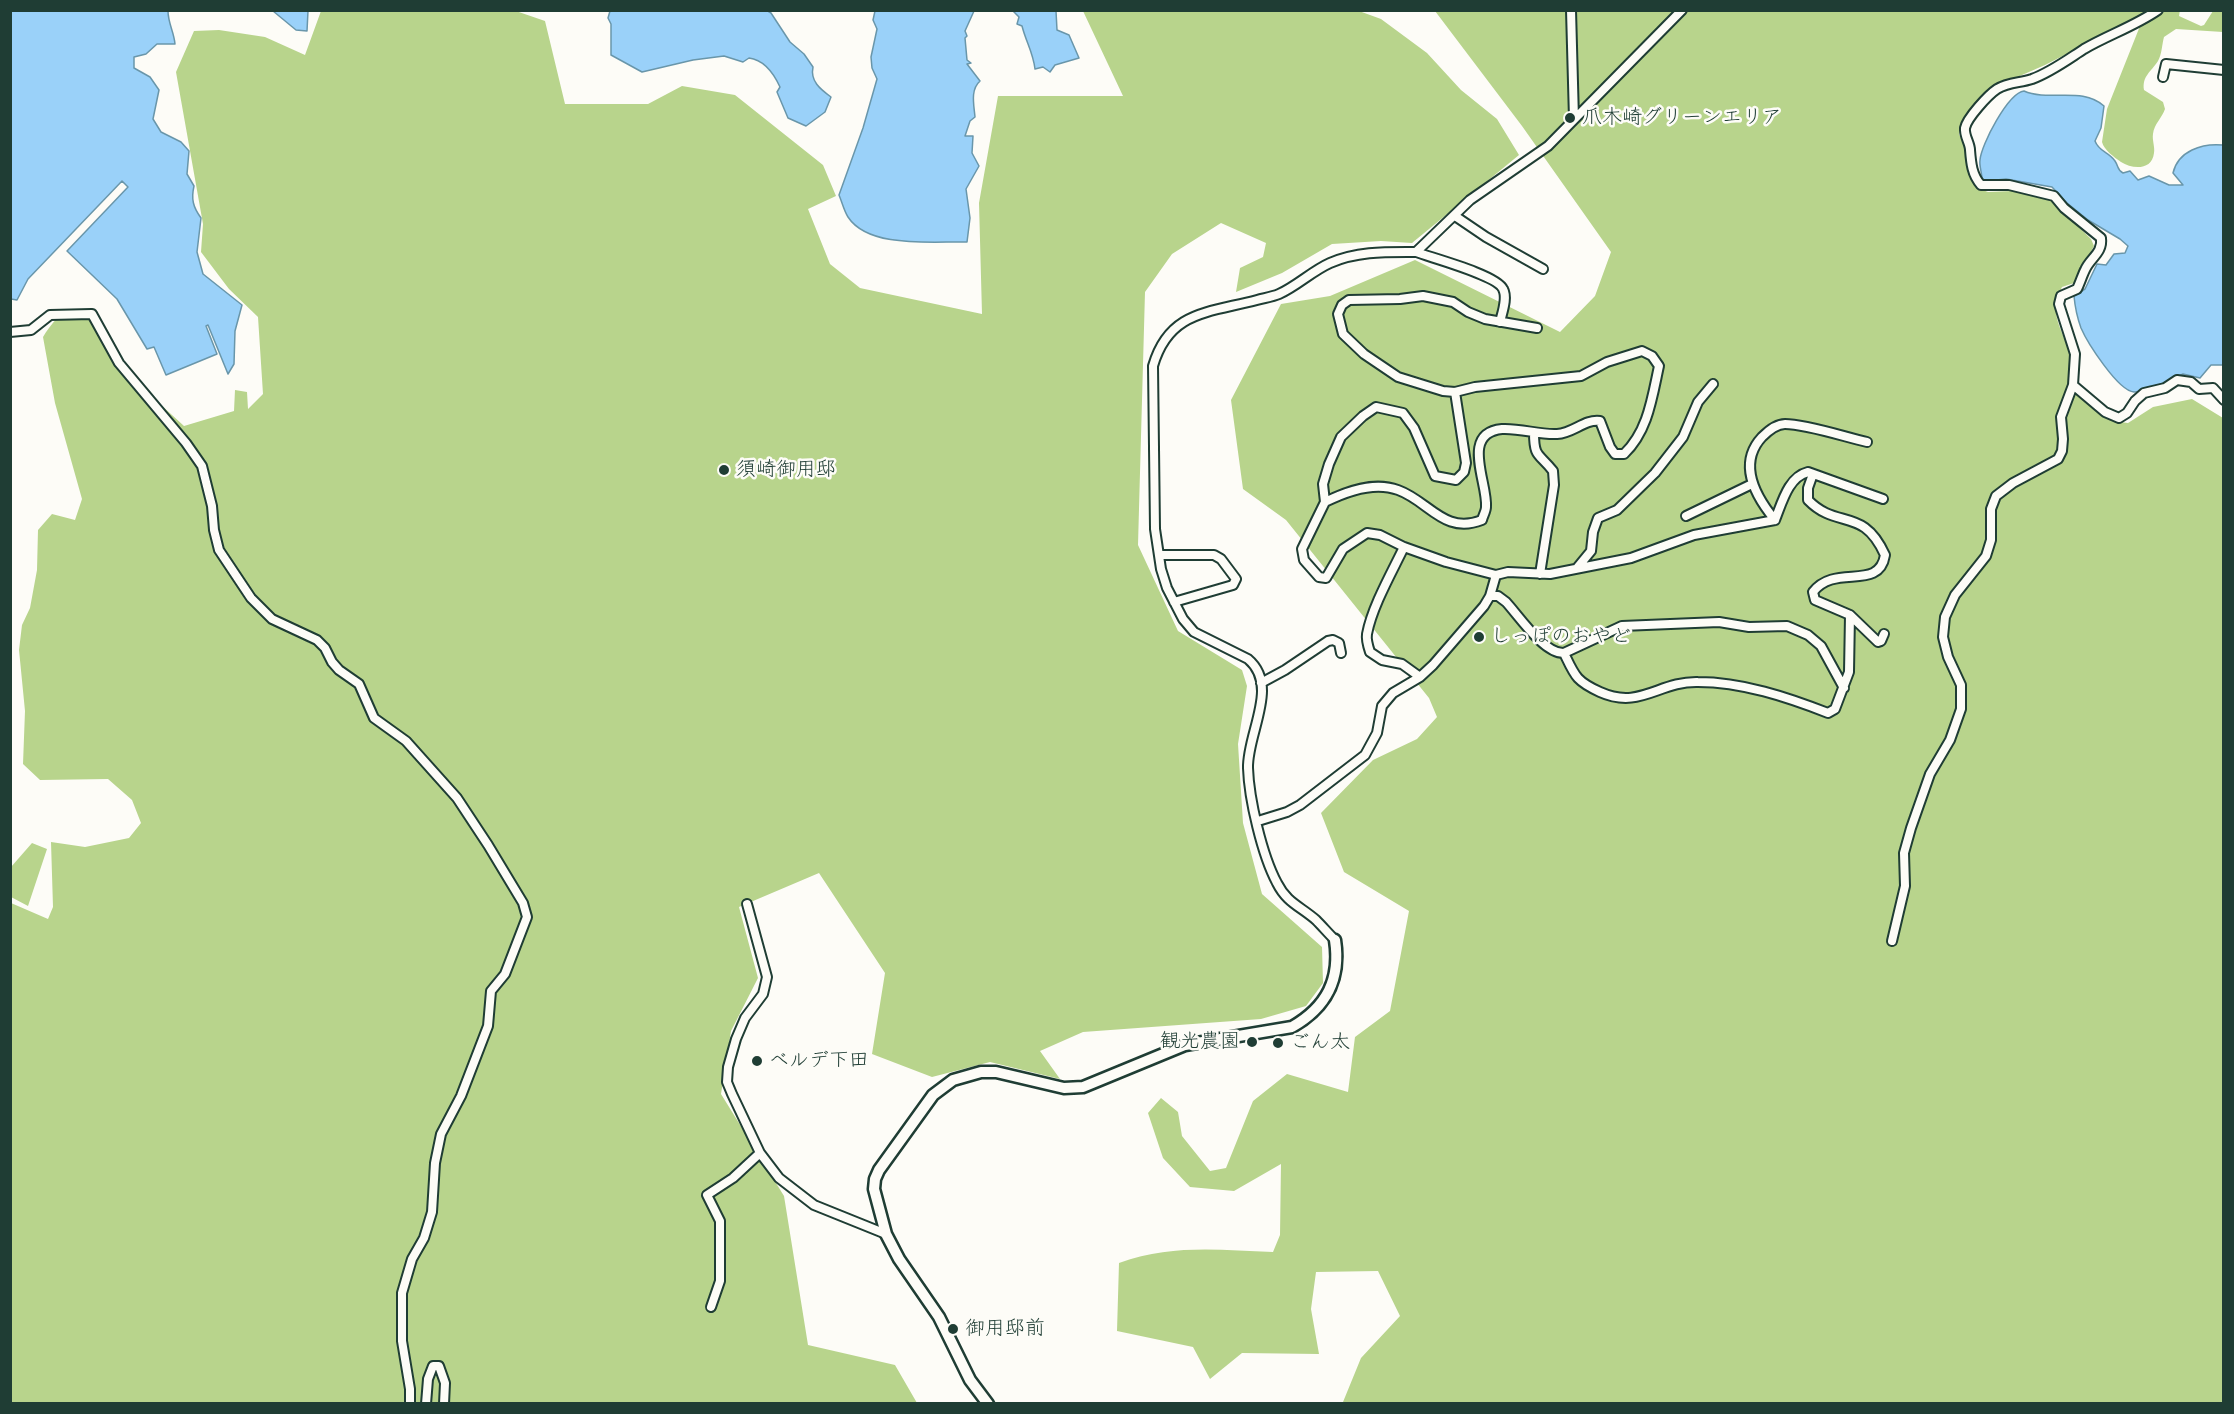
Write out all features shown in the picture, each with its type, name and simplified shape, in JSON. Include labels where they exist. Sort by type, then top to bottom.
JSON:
[{"type":"main road","points":[[988,1404],[970,1380],[939,1317],[899,1259],[886,1234],[876,1201],[875,1179],[888,1156],[933,1095],[953,1080],[981,1072],[996,1072],[1064,1088],[1083,1087],[1185,1045],[1292,1027],[1307,1019],[1326,996],[1335,976],[1338,958],[1335,940]]},
{"type":"street","points":[[1571,10],[1574,120]]},
{"type":"street","points":[[1416,252],[1470,200],[1548,146],[1682,10]]},
{"type":"street","points":[[1892,941],[1905,886],[1904,853],[1911,828],[1930,774],[1950,740],[1961,709],[1961,685],[1948,657],[1943,637],[1945,617],[1955,595],[1986,556],[1991,540],[1991,509],[1996,496],[2013,483],[2058,459],[2062,450],[2061,417],[2073,385],[2075,354],[2059,300],[2066,292],[2077,289],[2085,268],[2101,247],[2101,238],[2064,208],[2054,196],[2009,184],[1981,185],[1971,165],[1966,125],[1983,102],[1996,90],[2010,83],[2031,80],[2158,10]]},
{"type":"street","points":[[2163,76],[2166,64],[2223,70]]},
{"type":"street","points":[[1455,216],[1486,237],[1543,269]]},
{"type":"street","points":[[1335,940],[1315,920],[1288,901],[1276,882],[1264,852],[1248,766],[1262,703],[1260,673],[1248,659],[1194,632],[1183,619],[1167,588],[1155,530],[1153,366],[1158,349],[1167,334],[1186,320],[1278,294],[1329,264],[1367,252],[1416,252],[1486,276],[1504,289],[1505,301],[1500,322]]},
{"type":"street","points":[[1325,502],[1344,492],[1362,488],[1397,489],[1437,515],[1459,524],[1470,525],[1482,520],[1486,506],[1480,474],[1479,450],[1485,436],[1492,431],[1501,429],[1558,434],[1572,431],[1591,420],[1600,421],[1615,454],[1624,454],[1633,446],[1642,431],[1653,397],[1659,366],[1652,356],[1642,351],[1607,362],[1581,376],[1475,387],[1455,392],[1443,391],[1398,377],[1364,354],[1342,334],[1338,314],[1342,305],[1348,300],[1423,296],[1453,302],[1468,312],[1500,322],[1537,328]]},
{"type":"street","points":[[10,332],[31,330],[50,315],[92,314],[119,363],[186,443],[202,466],[212,506],[219,550],[251,598],[272,619],[317,640],[339,670],[359,684],[374,718],[406,741],[457,798],[523,903],[527,918],[516,950],[505,974],[491,991],[488,1026],[461,1096],[441,1134],[435,1164],[432,1212],[424,1238],[412,1259],[402,1293],[402,1341],[410,1389],[410,1404]]},
{"type":"street","points":[[2073,385],[2105,412],[2119,418],[2127,412],[2139,396],[2165,388],[2177,380],[2191,382],[2199,389],[2213,388],[2223,400]]},
{"type":"street","points":[[1577,568],[1591,551],[1593,532],[1598,518],[1617,510],[1655,473],[1683,437],[1698,402],[1713,384]]},
{"type":"street","points":[[1455,392],[1466,463],[1464,472],[1456,480],[1435,476],[1408,418],[1403,413],[1376,407],[1362,416],[1341,437],[1323,484],[1325,502],[1302,549],[1304,560],[1319,577],[1326,578],[1343,549],[1367,533],[1380,535],[1404,547],[1446,562],[1496,575],[1508,572],[1540,574],[1606,565],[1694,535],[1775,520]]},
{"type":"street","points":[[1775,520],[1752,484],[1749,467],[1756,444],[1769,430],[1783,424],[1867,442]]},
{"type":"street","points":[[1534,433],[1534,449],[1537,455],[1554,471],[1540,574]]},
{"type":"street","points":[[1775,520],[1794,479],[1808,472],[1883,499]]},
{"type":"street","points":[[1813,474],[1808,488],[1808,500],[1823,513],[1864,525],[1875,537],[1885,555],[1881,569],[1870,576],[1841,577],[1819,585],[1813,592],[1815,600],[1850,615],[1878,642],[1884,634]]},
{"type":"street","points":[[1686,516],[1752,484]]},
{"type":"street","points":[[1404,547],[1380,597],[1367,634],[1367,643],[1370,652],[1382,660],[1402,664],[1420,677]]},
{"type":"street","points":[[1160,555],[1214,555],[1236,579],[1233,585],[1174,602]]},
{"type":"street","points":[[1258,821],[1287,812],[1300,805],[1365,754],[1377,733],[1382,706],[1393,693],[1420,677],[1484,606],[1490,596],[1496,575]]},
{"type":"street","points":[[1490,596],[1498,596],[1506,602],[1555,653],[1564,653],[1622,626],[1719,622],[1749,627],[1787,626],[1808,635],[1821,646],[1844,688]]},
{"type":"street","points":[[1564,653],[1577,679],[1588,687],[1613,698],[1625,700],[1696,681],[1726,684],[1787,697],[1828,713],[1835,709],[1849,672],[1850,615]]},
{"type":"street","points":[[1261,683],[1328,641],[1334,640],[1339,643],[1341,653]]},
{"type":"street","points":[[747,904],[767,977],[763,994],[745,1018],[736,1039],[728,1067],[727,1082],[760,1153],[779,1178],[814,1205],[886,1234]]},
{"type":"street","points":[[711,1307],[720,1281],[720,1221],[707,1195],[733,1178],[760,1153]]},
{"type":"street","points":[[426,1404],[428,1379],[433,1366],[439,1366],[445,1383],[444,1404]]},
{"type":"green space","points":[[513,10],[545,21],[565,104],[648,104],[682,86],[735,95],[823,165],[836,196],[808,209],[830,264],[860,288],[982,314],[979,203],[998,96],[1123,96],[1083,11],[1359,11],[1381,19],[1427,53],[1461,90],[1497,119],[1519,155],[1412,243],[1381,241],[1332,244],[1282,273],[1236,292],[1240,268],[1263,257],[1266,243],[1221,223],[1172,254],[1145,292],[1138,545],[1178,631],[1242,670],[1247,686],[1238,744],[1243,823],[1262,894],[1322,947],[1323,983],[1306,1006],[1261,1019],[1083,1032],[1040,1051],[1060,1079],[990,1062],[932,1077],[872,1054],[885,973],[819,873],[739,907],[758,978],[731,1031],[721,1094],[784,1196],[808,1345],[895,1365],[917,1403],[11,1404],[11,903],[48,919],[53,907],[51,842],[85,847],[129,838],[141,823],[132,800],[108,779],[40,780],[23,764],[25,711],[19,650],[22,625],[30,608],[37,570],[38,530],[52,514],[75,520],[82,499],[55,403],[43,337],[53,323],[63,315],[93,311],[125,372],[184,426],[234,411],[235,390],[247,392],[248,409],[263,394],[258,317],[229,289],[201,252],[203,224],[176,72],[194,31],[219,30],[265,37],[305,55],[321,11]]},
{"type":"green space","points":[[2180,10],[2179,16],[2201,26],[2213,11],[2223,11],[2223,32],[2176,29],[2164,37],[2159,58],[2144,85],[2144,90],[2163,102],[2165,109],[2154,130],[2154,151],[2150,163],[2146,166],[2136,167],[2121,162],[2107,151],[2102,142],[2107,109],[2140,26],[2133,20],[1988,92],[1967,117],[1959,134],[1967,152],[1966,161],[1969,171],[1980,189],[1988,192],[2012,191],[2039,195],[2051,200],[2091,239],[2094,246],[2074,283],[2062,287],[2056,305],[2057,319],[2069,354],[2072,391],[2112,421],[2128,423],[2153,407],[2192,399],[2223,418],[2223,1403],[1339,1403],[1343,1402],[1361,1358],[1400,1316],[1378,1271],[1316,1272],[1311,1309],[1319,1354],[1242,1353],[1210,1379],[1193,1347],[1117,1331],[1119,1263],[1158,1253],[1177,1251],[1273,1252],[1280,1235],[1281,1164],[1234,1191],[1190,1187],[1163,1158],[1148,1113],[1161,1098],[1178,1112],[1182,1136],[1210,1171],[1226,1168],[1253,1101],[1287,1074],[1348,1092],[1355,1037],[1390,1011],[1409,911],[1344,872],[1321,813],[1373,760],[1417,739],[1437,717],[1429,698],[1286,520],[1243,489],[1231,400],[1281,304],[1330,296],[1415,260],[1560,332],[1595,296],[1611,252],[1522,126],[1435,11]]},
{"type":"green space","points":[[32,843],[47,849],[28,906],[11,897],[11,867]]},
{"type":"water","points":[[766,10],[771,13],[790,42],[804,54],[813,67],[812,72],[817,84],[831,97],[825,112],[806,126],[788,118],[777,92],[780,87],[775,77],[768,68],[755,59],[749,58],[743,62],[724,56],[693,60],[642,72],[611,55],[611,24],[608,18],[610,11]]},
{"type":"water","points":[[10,11],[168,11],[175,44],[157,44],[146,54],[134,57],[134,68],[150,77],[159,90],[153,119],[161,132],[181,142],[189,151],[187,174],[194,186],[193,203],[201,218],[197,252],[203,274],[242,305],[235,331],[234,364],[228,374],[208,325],[206,326],[217,354],[166,375],[154,347],[147,349],[117,299],[67,251],[128,187],[122,181],[28,279],[17,300],[11,299]]},
{"type":"water","points":[[273,11],[308,11],[307,31],[296,30]]},
{"type":"water","points":[[875,11],[974,11],[965,31],[967,60],[971,63],[967,64],[980,81],[974,93],[975,117],[970,121],[965,136],[973,136],[972,153],[979,166],[966,189],[970,218],[967,242],[886,239],[858,227],[844,209],[839,195],[863,128],[877,79],[872,68],[871,57],[877,29],[873,20]]},
{"type":"water","points":[[1013,11],[1056,11],[1057,30],[1069,35],[1079,58],[1055,65],[1050,72],[1043,67],[1035,69],[1022,26],[1017,24],[1019,17]]},
{"type":"water","points":[[2024,91],[2044,95],[2076,95],[2095,100],[2104,106],[2101,128],[2095,141],[2099,148],[2113,158],[2120,171],[2123,173],[2130,171],[2138,180],[2149,176],[2169,185],[2183,185],[2173,173],[2185,154],[2207,145],[2223,145],[2223,365],[2211,365],[2200,378],[2183,374],[2152,388],[2134,392],[2120,384],[2104,365],[2081,328],[2074,296],[2085,289],[2097,264],[2106,265],[2114,254],[2125,253],[2128,246],[2088,220],[2052,187],[2006,179],[1987,181],[1982,179],[1980,160],[1990,132],[2003,110],[2018,94]]},
{"type":"place","name":"爪木崎グリーンエリア","points":[[1570,118]]},
{"type":"place","name":"須崎御用邸","points":[[724,470]]},
{"type":"place","name":"しっぽのおやど","points":[[1479,637]]},
{"type":"place","name":"観光農園","points":[[1252,1042]]},
{"type":"place","name":"ごん太","points":[[1278,1043]]},
{"type":"place","name":"ベルデ下田","points":[[757,1061]]},
{"type":"place","name":"御用邸前","points":[[953,1329]]}]
